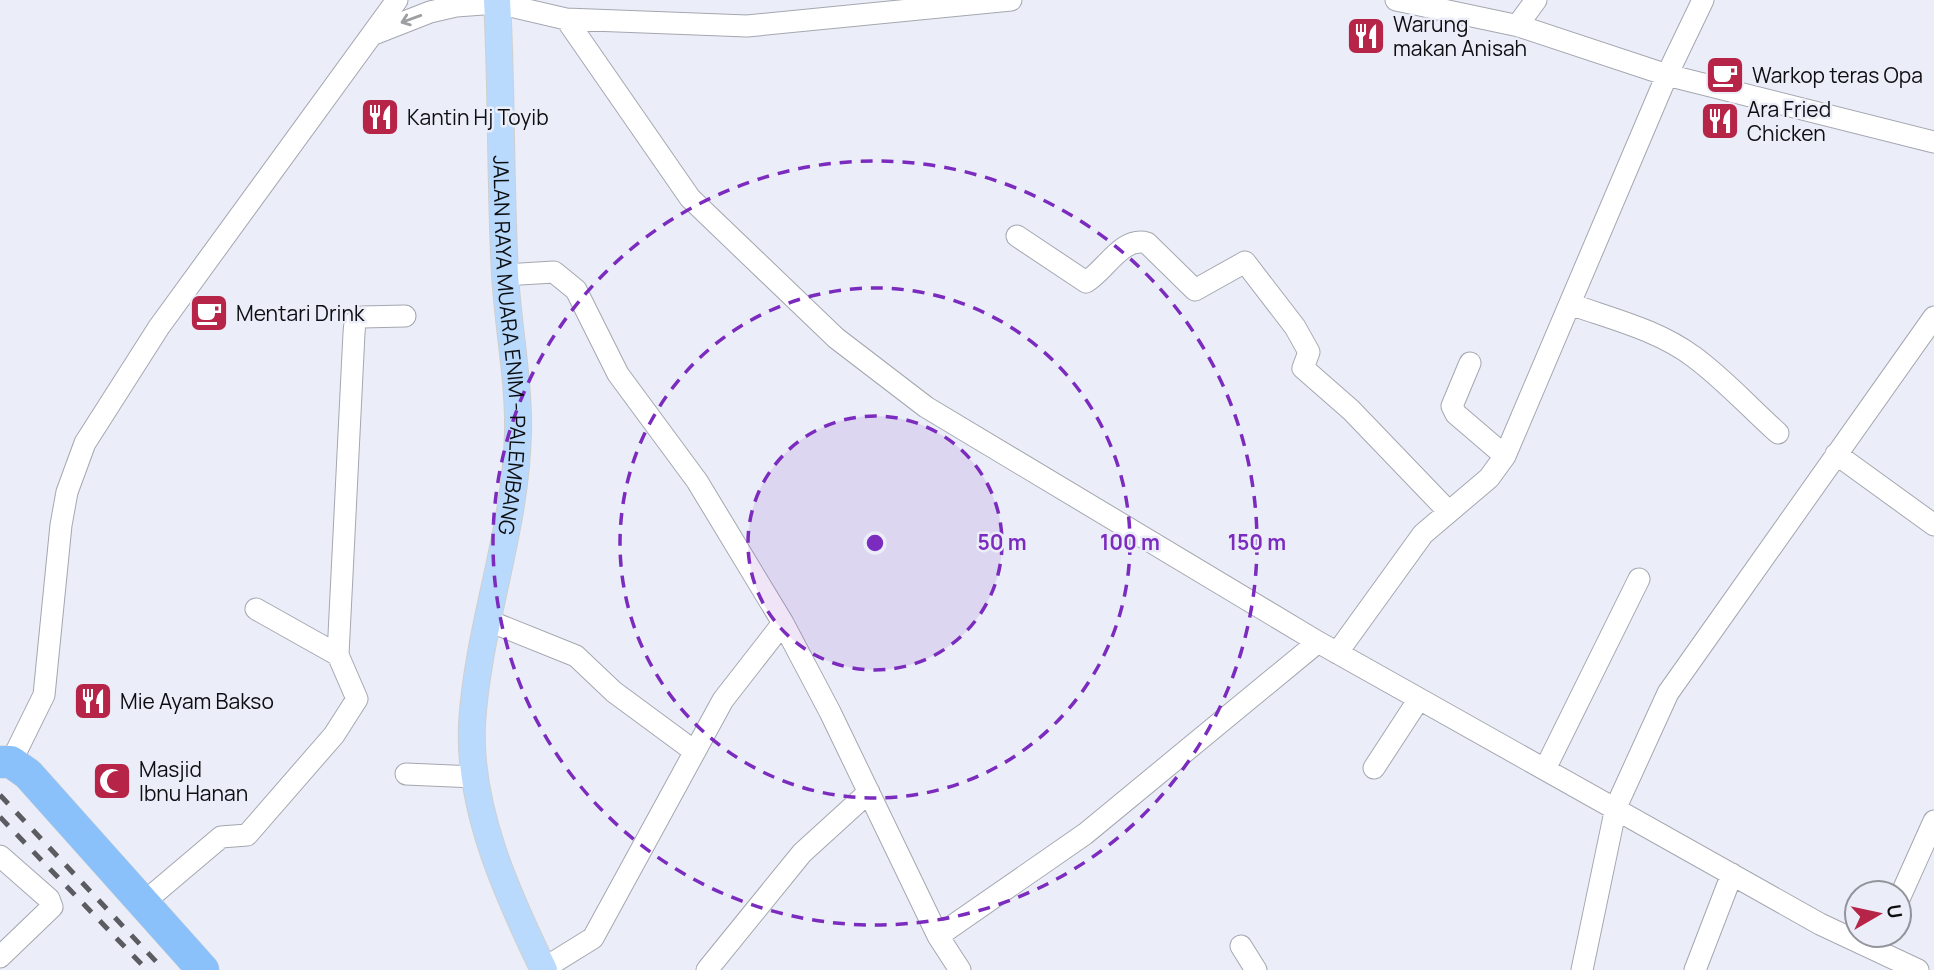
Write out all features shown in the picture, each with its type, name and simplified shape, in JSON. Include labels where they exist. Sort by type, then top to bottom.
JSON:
[{"type":"highway","points":[[6,762],[28,774],[203,970]]},
{"type":"main road","name":"JALAN RAYA MUARA ENIM - PALEMBANG","points":[[497,2],[505,275],[518,430],[514,498],[489,621],[472,724],[475,777],[482,814],[507,885],[544,970]]},
{"type":"street","points":[[6,762],[44,695],[61,525],[67,492],[85,443],[159,327],[397,0]]},
{"type":"street","points":[[374,34],[430,12],[497,2],[566,19],[747,26],[1011,0]]},
{"type":"street","points":[[1396,0],[1417,2],[1517,26],[1667,75],[1934,142]]},
{"type":"street","points":[[1517,26],[1536,0]]},
{"type":"street","points":[[1337,653],[1423,534],[1489,478],[1505,456],[1667,75],[1703,0]]},
{"type":"street","points":[[566,19],[690,198],[836,338],[926,407],[1337,653],[1616,807],[1820,924],[1843,931]]},
{"type":"street","points":[[1017,236],[1086,282],[1128,244],[1137,241],[1147,243],[1195,290],[1245,262],[1295,327],[1309,352],[1303,368],[1350,410],[1449,512]]},
{"type":"street","points":[[505,275],[554,272],[576,290],[618,374],[697,481],[783,623],[938,936],[960,970]]},
{"type":"street","points":[[1570,304],[1654,334],[1694,357],[1778,433]]},
{"type":"street","points":[[143,902],[221,837],[247,835],[334,735],[357,699],[338,655],[355,322],[362,317],[405,316]]},
{"type":"street","points":[[1582,970],[1616,807],[1668,693],[1933,320]]},
{"type":"street","points":[[1470,363],[1452,406],[1456,414],[1505,456]]},
{"type":"street","points":[[1836,454],[1934,525]]},
{"type":"street","points":[[1545,769],[1639,579]]},
{"type":"street","points":[[256,609],[338,655]]},
{"type":"street","points":[[489,621],[576,656],[614,692],[694,751]]},
{"type":"street","points":[[544,970],[593,939],[723,700],[783,623]]},
{"type":"street","points":[[938,936],[1085,834],[1318,642]]},
{"type":"street","points":[[1374,768],[1419,699]]},
{"type":"street","points":[[406,774],[475,777]]},
{"type":"street","points":[[707,970],[802,853],[869,792]]},
{"type":"street","points":[[1908,879],[1934,821]]},
{"type":"street","points":[[0,856],[49,899],[52,907],[0,957]]},
{"type":"street","points":[[1695,970],[1732,874]]},
{"type":"street","points":[[1241,946],[1256,970]]},
{"type":"street","points":[[1888,949],[1918,970]]},
{"type":"railway","points":[[0,795],[164,970]]},
{"type":"railway","points":[[0,817],[147,970]]},
{"type":"place","name":"Warung makan Anisah","points":[[1366,36]]},
{"type":"place","name":"Warkop teras Opa","points":[[1725,75]]},
{"type":"place","name":"Kantin Hj Toyib","points":[[380,117]]},
{"type":"place","name":"Ara Fried Chicken","points":[[1720,121]]},
{"type":"place","name":"Mentari Drink","points":[[209,313]]},
{"type":"place","name":"Mie Ayam Bakso","points":[[93,701]]},
{"type":"place","name":"Masjid Ibnu Hanan","points":[[112,781]]}]
